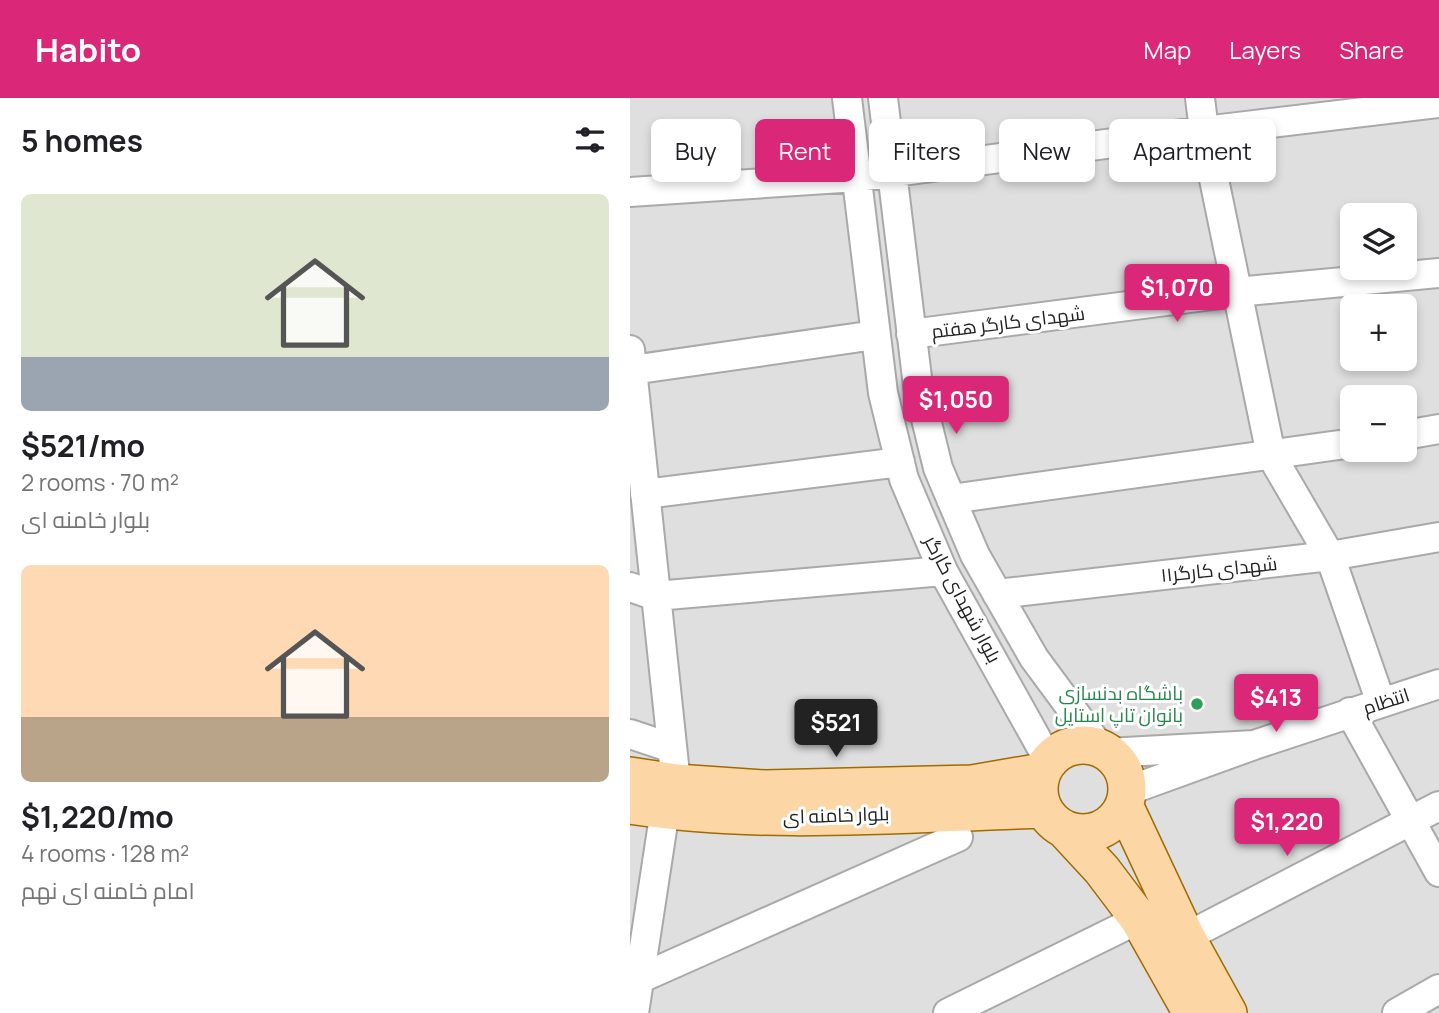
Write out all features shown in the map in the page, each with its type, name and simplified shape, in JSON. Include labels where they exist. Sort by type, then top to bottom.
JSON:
[{"type":"main road","points":[[1054,819],[1079,833],[1094,832],[1107,826],[1117,817],[1125,798],[1125,776],[1118,763],[1105,752],[1091,747],[1068,748],[1045,767],[1039,785],[1039,797],[1054,819],[1102,870],[1139,919],[1192,1013]]},
{"type":"main road","name":"بلوار خامنه ای","points":[[661,787],[765,789],[972,785],[1045,767]]},
{"type":"main road","name":"بلوار خامنه ای","points":[[630,776],[765,818],[1054,819]]},
{"type":"main road","points":[[1125,798],[1186,937],[1228,1013]]},
{"type":"street","name":"بلوار شهدای کارگر","points":[[846,98],[883,393],[904,479],[943,571],[1045,767]]},
{"type":"street","name":"بلوار شهدای کارگر","points":[[883,98],[886,119]]},
{"type":"street","points":[[1200,98],[1203,119]]},
{"type":"street","points":[[1276,122],[1439,103]]},
{"type":"street","points":[[985,160],[1109,144]]},
{"type":"street","points":[[630,192],[869,175]]},
{"type":"street","name":"بلوار شهدای کارگر","points":[[894,182],[918,386],[938,468],[975,555],[1034,658],[1105,752]]},
{"type":"street","points":[[1214,182],[1271,455],[1331,556],[1381,702]]},
{"type":"street","name":"شهدای کارگر هفتم","points":[[911,334],[1236,292],[1439,273]]},
{"type":"street","points":[[634,1013],[639,979],[640,915],[661,787],[643,591],[645,494],[633,409],[631,360],[875,335]]},
{"type":"street","points":[[1417,433],[1439,429]]},
{"type":"street","points":[[951,499],[1340,445]]},
{"type":"street","points":[[645,494],[900,462]]},
{"type":"street","name":"شهدای کارگر۱۱","points":[[998,594],[1331,556],[1439,537]]},
{"type":"street","points":[[643,591],[943,571]]},
{"type":"street","name":"انتظام","points":[[1254,745],[1439,684]]},
{"type":"street","points":[[1350,712],[1439,872]]},
{"type":"street","points":[[630,734],[661,787]]},
{"type":"street","points":[[1105,752],[1254,745]]},
{"type":"street","points":[[1125,798],[1254,745]]},
{"type":"street","points":[[1186,937],[1439,806]]},
{"type":"street","points":[[639,979],[958,837]]},
{"type":"street","points":[[948,1013],[1139,919]]},
{"type":"street","points":[[1396,1013],[1439,989]]},
{"type":"shaded area","points":[[630,98],[1439,98],[1439,1013],[630,1013]]},
{"type":"place","name":"باشگاه بدنسازی بانوان تاپ استایل","points":[[1197,704]]}]
